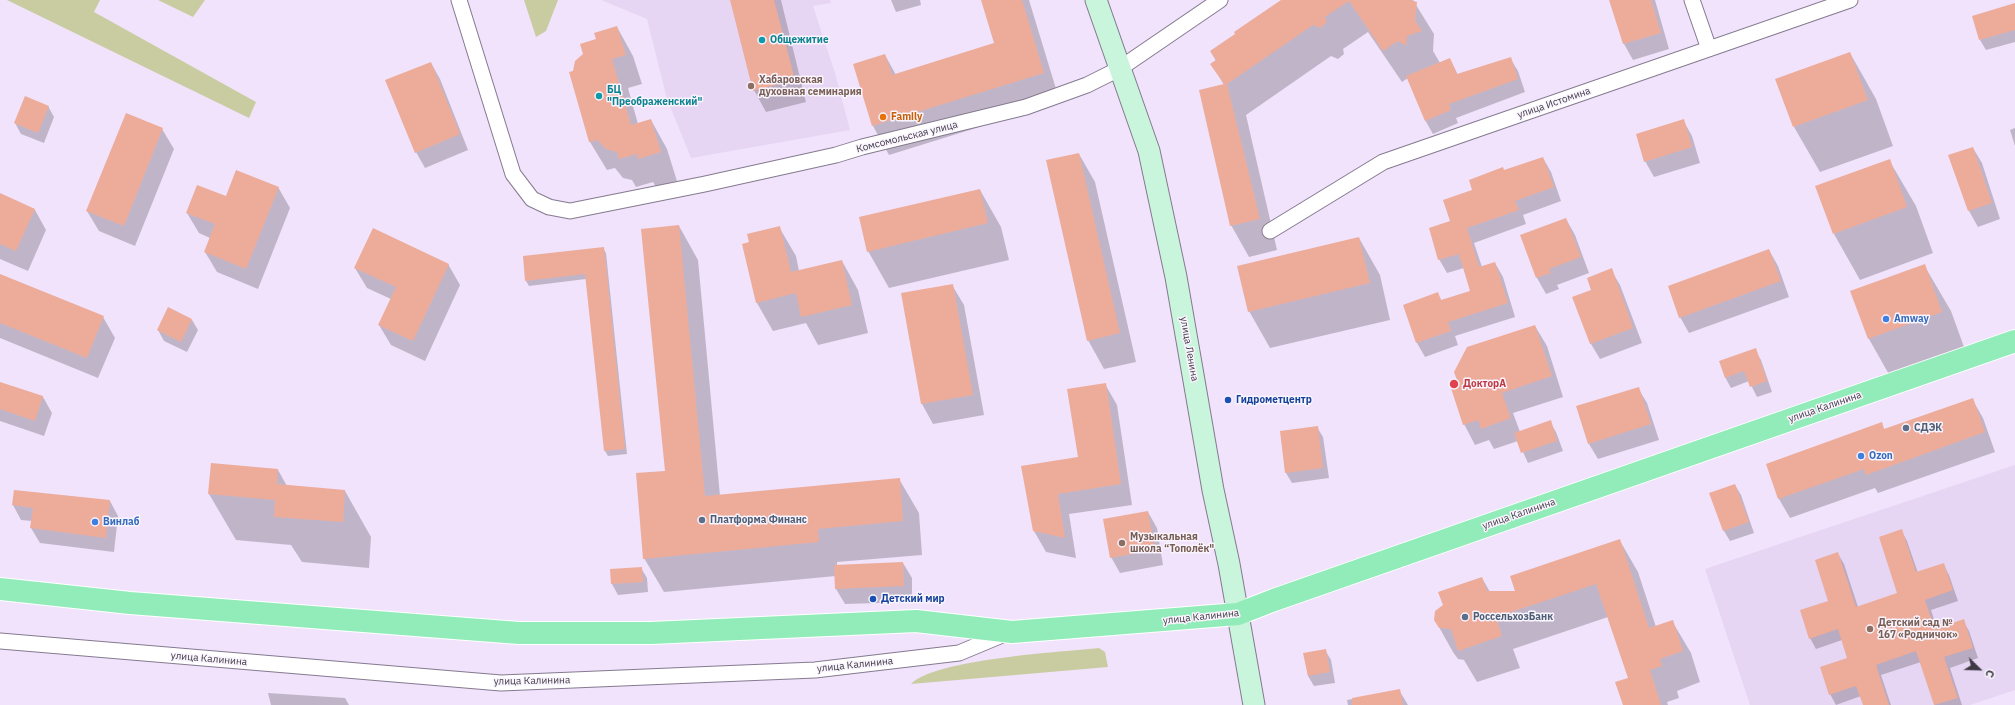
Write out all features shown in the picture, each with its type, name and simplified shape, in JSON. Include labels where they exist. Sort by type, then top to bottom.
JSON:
[{"type":"main road","name":"улица Ленина","points":[[1096,0],[1149,151],[1176,277],[1213,490],[1238,614],[1254,705]]},
{"type":"main road","name":"улица Калинина","points":[[0,589],[130,603],[519,633],[651,633],[916,621],[1012,632],[1238,614],[1274,600],[2015,341]]},
{"type":"street","name":"Комсомольская улица","points":[[459,0],[513,174],[532,199],[549,207],[570,211],[705,184],[836,155],[862,147],[1026,108],[1087,85],[1119,69],[1220,0]]},
{"type":"street","points":[[1692,0],[1709,49]]},
{"type":"street","name":"улица Истомина","points":[[1270,231],[1384,162],[1850,0]]},
{"type":"street","name":"улица Калинина","points":[[0,641],[502,683],[815,670],[958,653],[1012,632]]},
{"type":"shaded area","name":"Хабаровская духовная семинария","points":[[601,0],[830,0],[831,3],[813,6],[835,73],[850,130],[691,158],[667,99],[647,19]]},
{"type":"shaded area","name":"Детский сад № 167 «Родничок»","points":[[2015,465],[2015,690],[1970,705],[1750,705],[1705,569]]},
{"type":"green space","points":[[7,0],[100,0],[94,12],[256,102],[249,118]]},
{"type":"green space","points":[[158,0],[205,0],[193,17]]},
{"type":"green space","points":[[524,0],[558,0],[546,31],[536,37]]},
{"type":"green space","points":[[1099,648],[1105,652],[1108,667],[911,684],[924,675],[945,668],[971,663],[1000,658]]},
{"type":"building","name":"Общежитие","points":[[730,0],[774,0],[795,80],[753,91]]},
{"type":"building","points":[[981,0],[1022,0],[1044,73],[872,126],[853,64],[885,54],[892,75],[994,43]]},
{"type":"building","points":[[1281,0],[1410,0],[1417,2],[1415,20],[1422,31],[1407,36],[1406,46],[1398,41],[1383,51],[1349,1],[1325,17],[1327,22],[1320,28],[1313,25],[1227,84],[1260,219],[1230,226],[1199,90],[1224,84],[1210,64],[1216,60],[1210,51],[1235,34],[1234,32]]},
{"type":"building","points":[[1609,0],[1651,0],[1661,33],[1623,44]]},
{"type":"building","points":[[2015,3],[2015,30],[1979,40],[1972,16]]},
{"type":"building","name":"БЦ \"Преображенский\"","points":[[617,26],[626,55],[612,59],[631,125],[651,119],[661,152],[638,159],[637,154],[619,159],[617,152],[606,149],[597,140],[589,142],[569,72],[573,71],[575,61],[583,54],[580,44],[596,39],[594,33]]},
{"type":"building","points":[[1850,52],[1868,100],[1793,127],[1775,79]]},
{"type":"building","points":[[1511,57],[1518,79],[1449,104],[1451,110],[1425,121],[1406,76],[1450,58],[1457,74]]},
{"type":"building","points":[[431,62],[460,134],[415,153],[385,80]]},
{"type":"building","points":[[25,96],[49,106],[38,133],[14,123]]},
{"type":"building","points":[[126,113],[163,128],[124,226],[86,211]]},
{"type":"building","points":[[1684,119],[1692,147],[1644,162],[1636,134]]},
{"type":"building","points":[[1973,147],[1992,203],[1968,211],[1948,155]]},
{"type":"building","points":[[1079,153],[1120,333],[1087,341],[1046,160]]},
{"type":"building","points":[[1543,157],[1554,187],[1515,201],[1519,210],[1467,228],[1479,267],[1495,262],[1508,303],[1448,322],[1451,331],[1416,343],[1403,305],[1438,292],[1441,300],[1470,291],[1459,254],[1438,260],[1429,228],[1450,221],[1443,200],[1472,190],[1469,180],[1503,167],[1504,170]]},
{"type":"building","points":[[1890,159],[1907,207],[1833,234],[1815,186]]},
{"type":"building","points":[[236,170],[279,187],[246,269],[204,252],[215,224],[186,213],[197,185],[226,196]]},
{"type":"building","points":[[980,189],[988,223],[867,252],[859,217]]},
{"type":"building","points":[[0,193],[35,209],[16,251],[0,244]]},
{"type":"building","points":[[1566,218],[1581,257],[1549,269],[1551,273],[1536,278],[1520,235]]},
{"type":"building","points":[[679,225],[705,496],[900,478],[903,521],[818,529],[819,542],[643,559],[636,473],[665,471],[641,229]]},
{"type":"building","points":[[780,226],[791,272],[842,260],[852,305],[801,317],[796,293],[756,303],[742,244],[749,242],[747,234]]},
{"type":"building","points":[[373,228],[449,264],[413,341],[378,325],[396,287],[354,268]]},
{"type":"building","points":[[1359,237],[1370,283],[1248,312],[1237,266]]},
{"type":"building","points":[[604,247],[625,449],[604,451],[585,274],[525,281],[523,256]]},
{"type":"building","points":[[1769,249],[1781,281],[1679,318],[1668,286]]},
{"type":"building","points":[[1925,264],[1942,312],[1868,339],[1850,291]]},
{"type":"building","points":[[1612,268],[1633,328],[1590,344],[1572,297],[1591,290],[1587,278]]},
{"type":"building","points":[[0,274],[104,316],[87,358],[0,323]]},
{"type":"building","points":[[953,284],[973,395],[921,404],[901,293]]},
{"type":"building","points":[[168,307],[192,319],[181,342],[157,330]]},
{"type":"building","points":[[1535,325],[1552,376],[1502,393],[1511,418],[1481,429],[1478,420],[1463,425],[1449,382],[1457,380],[1454,372],[1467,347]]},
{"type":"building","points":[[1756,348],[1767,381],[1750,387],[1744,371],[1725,378],[1719,361]]},
{"type":"building","points":[[0,382],[43,396],[35,421],[0,409]]},
{"type":"building","points":[[1106,383],[1121,484],[1058,494],[1065,538],[1033,531],[1021,466],[1078,457],[1067,389]]},
{"type":"building","points":[[1639,387],[1651,424],[1588,444],[1576,406]]},
{"type":"building","points":[[1973,398],[1985,432],[1866,475],[1864,469],[1778,499],[1766,464],[1882,422],[1884,429]]},
{"type":"building","points":[[1551,420],[1557,441],[1521,453],[1514,433]]},
{"type":"building","points":[[1318,426],[1323,468],[1285,473],[1280,431]]},
{"type":"building","points":[[211,463],[278,469],[277,484],[345,490],[343,522],[274,517],[275,500],[208,494]]},
{"type":"building","points":[[1735,484],[1749,522],[1723,531],[1709,493]]},
{"type":"building","points":[[14,490],[110,500],[106,538],[30,528],[33,508],[12,505]]},
{"type":"building","name":"Музыкальная школа “Тополёк\"","points":[[1148,511],[1155,550],[1110,558],[1103,519]]},
{"type":"building","points":[[1902,529],[1916,572],[1944,563],[1953,590],[1925,600],[1935,629],[1964,619],[1973,648],[1944,657],[1958,698],[1934,705],[1916,651],[1876,665],[1889,705],[1863,705],[1856,686],[1829,695],[1820,667],[1847,658],[1838,629],[1809,639],[1800,610],[1828,601],[1815,560],[1838,552],[1856,607],[1897,593],[1879,537]]},
{"type":"building","points":[[1620,539],[1649,628],[1673,620],[1683,651],[1660,659],[1662,666],[1650,670],[1661,705],[1623,705],[1615,682],[1628,678],[1596,584],[1496,617],[1502,636],[1458,651],[1451,629],[1439,628],[1434,620],[1435,611],[1443,605],[1438,592],[1482,577],[1487,591],[1515,591],[1510,576]]},
{"type":"building","points":[[903,562],[904,586],[835,589],[834,565]]},
{"type":"building","points":[[642,567],[643,582],[611,584],[610,569]]},
{"type":"building","points":[[1326,649],[1330,672],[1308,676],[1303,653]]},
{"type":"building","points":[[1400,689],[1403,705],[1352,705],[1352,698]]},
{"type":"place","name":"Общежитие","points":[[762,40]]},
{"type":"place","name":"Хабаровская духовная семинария","points":[[751,86]]},
{"type":"place","name":"БЦ \"Преображенский\"","points":[[599,96]]},
{"type":"place","name":"Family","points":[[883,117]]},
{"type":"place","name":"Amway","points":[[1886,319]]},
{"type":"place","name":"ДокторА","points":[[1454,384]]},
{"type":"place","name":"Гидрометцентр","points":[[1228,400]]},
{"type":"place","name":"СДЭК","points":[[1906,428]]},
{"type":"place","name":"Ozon","points":[[1861,456]]},
{"type":"place","name":"Платформа Финанс","points":[[702,520]]},
{"type":"place","name":"Винлаб","points":[[95,522]]},
{"type":"place","name":"Музыкальная школа “Тополёк\"","points":[[1122,543]]},
{"type":"place","name":"Детский мир","points":[[873,599]]},
{"type":"place","name":"РоссельхозБанк","points":[[1465,617]]},
{"type":"place","name":"Детский сад № 167 «Родничок»","points":[[1870,629]]}]
